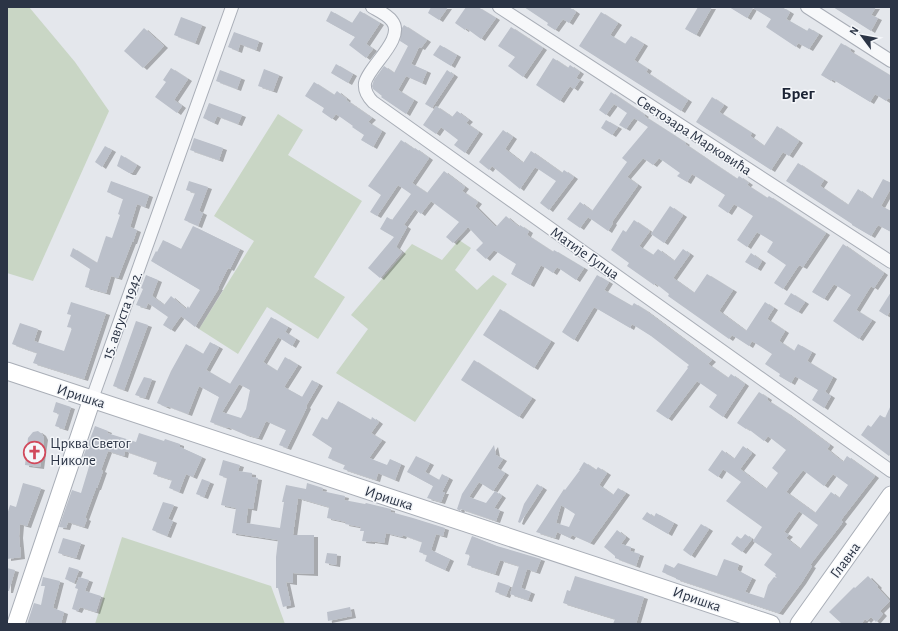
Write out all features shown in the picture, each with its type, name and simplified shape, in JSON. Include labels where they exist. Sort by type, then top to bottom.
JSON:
[{"type":"street","name":"15. августа 1942.","points":[[16,624],[92,399],[232,7]]},
{"type":"street","name":"Матије Гупца","points":[[372,7],[392,21],[395,28],[391,43],[365,83],[367,94],[373,102],[891,471]]},
{"type":"street","name":"Светозара Марковића","points":[[498,7],[891,262]]},
{"type":"street","points":[[807,7],[891,61]]},
{"type":"street","name":"Иришка","points":[[7,371],[771,624]]},
{"type":"street","name":"Главна","points":[[799,624],[891,495]]},
{"type":"green space","points":[[7,7],[29,7],[75,62],[109,111],[33,281],[7,273]]},
{"type":"green space","points":[[278,114],[303,130],[288,155],[362,201],[314,277],[345,297],[318,339],[267,307],[238,354],[199,329],[254,241],[214,216]]},
{"type":"green space","points":[[459,240],[471,248],[455,270],[477,290],[493,275],[507,284],[415,422],[336,373],[368,329],[351,315],[412,244],[442,260]]},
{"type":"green space","points":[[122,537],[271,586],[285,624],[95,624]]},
{"type":"building","points":[[431,7],[448,7],[439,20],[428,13]]},
{"type":"building","points":[[466,7],[478,7],[496,18],[481,39],[466,28],[465,30],[455,23]]},
{"type":"building","points":[[524,7],[569,7],[576,12],[569,23],[563,19],[555,30],[547,25],[548,23]]},
{"type":"building","points":[[698,7],[712,7],[696,35],[685,29]]},
{"type":"building","points":[[729,7],[782,7],[790,12],[786,19],[807,31],[809,28],[819,34],[809,49],[798,43],[796,47],[766,27],[771,19],[753,8],[747,18]]},
{"type":"building","points":[[833,7],[876,7],[871,15],[878,18],[871,31]]},
{"type":"building","points":[[331,11],[352,23],[360,11],[380,23],[366,44],[373,49],[366,58],[349,45],[355,37],[326,21]]},
{"type":"building","points":[[601,12],[618,23],[610,35],[625,44],[631,36],[644,44],[634,60],[648,69],[646,72],[688,100],[681,111],[579,46]]},
{"type":"building","points":[[181,17],[202,25],[195,43],[174,35]]},
{"type":"building","points":[[404,25],[427,40],[421,48],[419,47],[411,64],[427,71],[422,83],[406,76],[398,90],[414,100],[406,114],[381,97],[382,96],[373,89],[372,86],[374,80],[384,66],[394,73],[408,46],[400,41],[402,28]]},
{"type":"building","points":[[511,27],[543,48],[523,77],[508,66],[515,57],[498,46]]},
{"type":"building","points":[[144,28],[164,46],[143,68],[124,51]]},
{"type":"building","points":[[234,32],[259,41],[256,50],[240,44],[238,51],[228,47]]},
{"type":"building","points":[[841,43],[851,49],[850,51],[891,76],[891,99],[888,98],[886,101],[875,94],[870,102],[832,79],[831,81],[821,75]]},
{"type":"building","points":[[440,45],[457,55],[451,66],[433,55]]},
{"type":"building","points":[[553,58],[568,68],[570,65],[580,72],[576,78],[580,80],[574,89],[570,86],[560,101],[536,85]]},
{"type":"building","points":[[336,64],[353,74],[348,83],[331,73]]},
{"type":"building","points":[[171,68],[188,79],[174,100],[182,106],[177,113],[155,97],[166,82],[163,80]]},
{"type":"building","points":[[264,69],[279,75],[273,91],[258,86]]},
{"type":"building","points":[[220,70],[241,78],[237,89],[216,81]]},
{"type":"building","points":[[447,70],[454,75],[432,108],[425,104]]},
{"type":"building","points":[[314,82],[334,95],[337,91],[347,99],[346,100],[372,118],[368,122],[382,131],[373,147],[361,140],[364,135],[352,127],[353,126],[336,114],[332,119],[322,112],[324,108],[305,96]]},
{"type":"building","points":[[611,92],[737,179],[739,176],[749,183],[747,185],[767,198],[769,196],[826,233],[803,267],[799,265],[783,289],[774,283],[786,265],[767,252],[773,242],[757,232],[747,247],[737,240],[753,216],[734,204],[728,213],[718,206],[725,195],[692,174],[687,182],[677,176],[680,173],[659,158],[653,165],[643,158],[627,177],[638,185],[612,222],[613,223],[608,231],[588,217],[580,228],[567,219],[580,202],[592,211],[627,162],[622,158],[648,127],[634,118],[626,129],[619,125],[627,113],[614,104],[606,115],[599,110]]},
{"type":"building","points":[[712,97],[724,105],[719,112],[752,133],[750,136],[764,146],[777,126],[799,141],[789,156],[783,152],[771,170],[696,122]]},
{"type":"building","points":[[209,103],[242,115],[238,124],[217,116],[214,123],[203,118]]},
{"type":"building","points":[[436,106],[452,117],[457,111],[469,120],[466,123],[479,132],[465,153],[454,145],[458,140],[441,127],[436,134],[423,125]]},
{"type":"building","points":[[606,120],[618,127],[612,135],[601,128]]},
{"type":"building","points":[[503,130],[513,137],[505,149],[523,163],[531,151],[562,173],[564,170],[574,177],[549,210],[540,203],[556,181],[535,167],[520,189],[492,166],[489,170],[479,162]]},
{"type":"building","points":[[194,138],[223,148],[219,160],[190,150]]},
{"type":"building","points":[[401,140],[429,158],[412,183],[427,193],[444,171],[465,187],[462,191],[478,202],[475,206],[496,227],[506,216],[519,227],[520,225],[529,231],[527,235],[553,252],[554,250],[584,268],[576,280],[557,267],[553,273],[541,265],[530,285],[511,274],[516,264],[494,250],[486,259],[476,250],[483,243],[468,227],[453,243],[446,237],[459,222],[431,201],[421,214],[415,209],[403,226],[404,225],[407,227],[396,247],[402,252],[380,278],[368,268],[394,237],[380,229],[387,217],[392,220],[411,194],[398,185],[377,216],[370,212],[381,195],[368,186]]},
{"type":"building","points":[[105,146],[112,150],[102,167],[95,162]]},
{"type":"building","points":[[121,155],[137,165],[132,173],[129,173],[117,166]]},
{"type":"building","points":[[798,163],[824,180],[820,186],[848,205],[858,189],[872,199],[883,179],[891,183],[891,188],[881,206],[891,211],[891,232],[878,225],[871,236],[786,181]]},
{"type":"building","points":[[111,181],[149,195],[145,207],[137,204],[130,227],[137,230],[133,242],[118,278],[111,276],[106,293],[85,287],[90,269],[70,256],[73,248],[97,263],[106,236],[112,238],[120,215],[118,214],[123,199],[107,192]]},
{"type":"building","points":[[189,181],[208,187],[199,211],[203,213],[198,226],[184,220],[195,193],[186,190]]},
{"type":"building","points":[[670,206],[683,215],[664,243],[651,234]]},
{"type":"building","points":[[634,220],[650,231],[639,246],[653,255],[658,249],[674,261],[683,249],[690,254],[673,278],[694,293],[707,274],[733,290],[719,311],[746,331],[765,302],[774,308],[767,319],[785,331],[779,341],[794,351],[798,344],[812,352],[807,361],[833,377],[825,392],[831,396],[824,408],[812,400],[818,390],[795,376],[791,383],[779,376],[780,374],[765,364],[772,354],[752,341],[749,346],[732,335],[729,339],[668,296],[669,294],[655,283],[654,285],[627,266],[629,263],[611,250],[623,230],[626,232]]},
{"type":"building","points":[[193,226],[240,249],[230,269],[228,268],[219,288],[195,327],[181,316],[171,330],[163,325],[168,317],[148,303],[146,308],[136,305],[143,289],[141,288],[146,275],[158,280],[152,296],[164,305],[171,296],[186,309],[188,306],[189,308],[200,290],[151,261],[163,240],[181,249]]},
{"type":"building","points":[[843,244],[884,273],[874,288],[871,286],[856,310],[872,320],[859,339],[833,321],[851,295],[834,284],[824,299],[812,292]]},
{"type":"building","points":[[751,253],[762,261],[757,269],[745,262]]},
{"type":"building","points":[[597,275],[609,282],[604,290],[632,306],[634,303],[645,310],[712,360],[708,364],[728,378],[731,374],[745,384],[723,417],[709,407],[717,395],[697,381],[668,419],[656,411],[689,365],[651,336],[632,324],[630,328],[594,307],[574,340],[562,332]]},
{"type":"building","points":[[891,292],[891,310],[887,316],[879,311]]},
{"type":"building","points":[[791,293],[805,302],[798,312],[784,304]]},
{"type":"building","points":[[71,302],[106,313],[84,379],[33,363],[37,353],[12,344],[20,323],[38,329],[34,341],[64,351],[72,328],[67,327],[71,315],[67,314]]},
{"type":"building","points":[[500,309],[551,341],[534,368],[483,335]]},
{"type":"building","points":[[271,317],[288,327],[285,332],[296,339],[292,346],[278,337],[263,362],[277,371],[285,357],[298,365],[284,387],[302,397],[312,380],[319,384],[306,406],[307,407],[287,448],[279,445],[286,430],[266,421],[258,438],[210,422],[219,397],[199,386],[188,414],[157,403],[171,371],[186,344],[203,354],[210,342],[219,347],[206,370],[230,384]],"holes":[[[239,384],[250,390],[246,409],[241,418],[222,412]]]},
{"type":"building","points":[[136,321],[148,325],[124,390],[113,386]]},
{"type":"building","points":[[474,360],[532,398],[519,417],[461,380]]},
{"type":"building","points":[[144,377],[152,379],[145,398],[135,395]]},
{"type":"building","points":[[759,392],[768,398],[767,400],[830,445],[827,449],[843,462],[847,456],[875,476],[841,520],[843,522],[810,565],[812,566],[802,582],[779,613],[676,579],[662,572],[665,564],[674,568],[678,563],[717,576],[724,559],[739,564],[737,570],[752,578],[745,592],[764,598],[768,585],[774,577],[777,578],[775,576],[776,574],[764,565],[772,554],[753,541],[762,527],[726,501],[741,482],[723,469],[718,477],[708,470],[722,450],[734,459],[743,446],[752,453],[740,469],[766,489],[778,473],[772,468],[786,450],[768,436],[764,441],[747,428],[746,429],[737,423]],"holes":[[[803,470],[824,486],[833,474],[848,485],[839,498],[831,492],[815,513],[786,492]],[[799,511],[818,525],[800,549],[786,538],[789,535],[784,532]]]},
{"type":"building","points":[[338,401],[371,420],[372,417],[379,422],[371,433],[382,440],[369,458],[387,465],[390,459],[401,464],[395,480],[378,473],[376,480],[343,469],[345,465],[328,458],[332,448],[312,435],[322,417],[327,420]]},
{"type":"building","points":[[56,402],[71,407],[64,429],[55,426],[59,414],[53,412]]},
{"type":"building","points":[[891,405],[891,450],[889,456],[861,435],[868,425],[871,427],[880,415],[885,418]]},
{"type":"building","points":[[95,426],[108,431],[107,433],[136,442],[139,433],[164,441],[165,439],[180,444],[180,447],[202,457],[193,477],[186,474],[179,492],[169,488],[172,480],[153,474],[157,462],[125,451],[124,456],[108,451],[101,470],[103,471],[85,518],[87,519],[84,527],[68,522],[66,528],[59,527],[72,490],[81,493],[91,460],[83,457]]},
{"type":"building","name":"Црква Светог Николе","points":[[38,431],[44,438],[40,467],[25,465],[28,438],[33,432]]},
{"type":"building","points":[[494,445],[496,455],[503,459],[497,468],[505,473],[493,491],[479,482],[469,497],[486,503],[495,491],[502,496],[494,508],[500,510],[496,521],[457,509],[462,494]]},
{"type":"building","points":[[416,456],[430,463],[425,472],[439,480],[442,474],[449,478],[442,492],[445,492],[441,502],[427,498],[433,486],[407,472]]},
{"type":"building","points":[[223,460],[240,465],[238,471],[252,473],[252,477],[258,478],[253,509],[248,508],[246,523],[280,528],[284,502],[282,502],[286,485],[306,489],[307,483],[323,488],[322,491],[345,496],[344,500],[391,509],[391,512],[445,528],[443,536],[436,534],[431,550],[450,559],[445,570],[425,561],[427,555],[419,552],[422,542],[403,535],[402,537],[386,533],[384,543],[362,541],[364,531],[360,531],[361,527],[327,518],[329,507],[298,498],[293,535],[314,535],[314,574],[293,573],[293,583],[286,582],[291,605],[283,607],[278,588],[276,588],[276,557],[278,540],[232,533],[236,508],[221,505],[227,478],[219,475]]},
{"type":"building","points":[[584,462],[596,470],[598,467],[607,473],[599,485],[613,495],[618,488],[626,493],[590,543],[572,535],[570,538],[557,532],[555,538],[536,532],[564,489],[565,490]],"holes":[[[561,505],[575,514],[569,527],[556,523]]]},
{"type":"building","points":[[202,479],[210,482],[204,497],[196,494]]},
{"type":"building","points":[[23,483],[41,488],[27,526],[20,524],[19,536],[21,557],[7,559],[7,515],[10,505],[16,507]]},
{"type":"building","points":[[537,484],[543,488],[520,523],[518,522],[524,504]]},
{"type":"building","points":[[163,502],[174,505],[168,519],[173,521],[167,536],[152,530]]},
{"type":"building","points":[[647,512],[654,517],[656,513],[674,523],[668,534],[642,519]]},
{"type":"building","points":[[701,524],[709,529],[691,556],[683,550]]},
{"type":"building","points":[[617,530],[626,537],[621,544],[631,547],[630,551],[640,554],[636,566],[615,558],[615,556],[604,547]]},
{"type":"building","points":[[745,534],[752,539],[742,552],[731,544],[737,536],[741,539]]},
{"type":"building","points":[[472,536],[497,546],[541,559],[536,572],[527,569],[521,588],[531,592],[528,600],[510,594],[519,566],[500,560],[495,574],[467,565],[470,555],[465,554]]},
{"type":"building","points":[[63,538],[81,543],[76,558],[58,553]]},
{"type":"building","points":[[327,553],[337,554],[336,565],[325,563]]},
{"type":"building","points":[[69,567],[79,570],[74,583],[65,579]]},
{"type":"building","points":[[7,568],[15,570],[9,591],[7,591]]},
{"type":"building","points":[[575,576],[644,597],[636,624],[613,624],[615,619],[563,603],[567,590],[570,591]]},
{"type":"building","points":[[868,576],[890,601],[880,611],[883,614],[876,622],[871,617],[867,621],[865,619],[861,624],[842,624],[829,612],[854,587],[855,588]]},
{"type":"building","points":[[43,577],[60,581],[53,608],[64,612],[61,624],[27,624],[34,603],[41,605],[45,586],[41,586]]},
{"type":"building","points":[[79,577],[89,580],[85,591],[101,596],[96,612],[80,607],[78,611],[72,609],[78,589],[75,588]]},
{"type":"building","points":[[498,582],[510,586],[506,596],[495,592]]},
{"type":"building","points":[[350,607],[352,616],[328,621],[327,612]]},
{"type":"place","name":"Црква Светог Николе","points":[[34,452]]},
{"type":"district","name":"Брег","points":[[798,93]]}]
